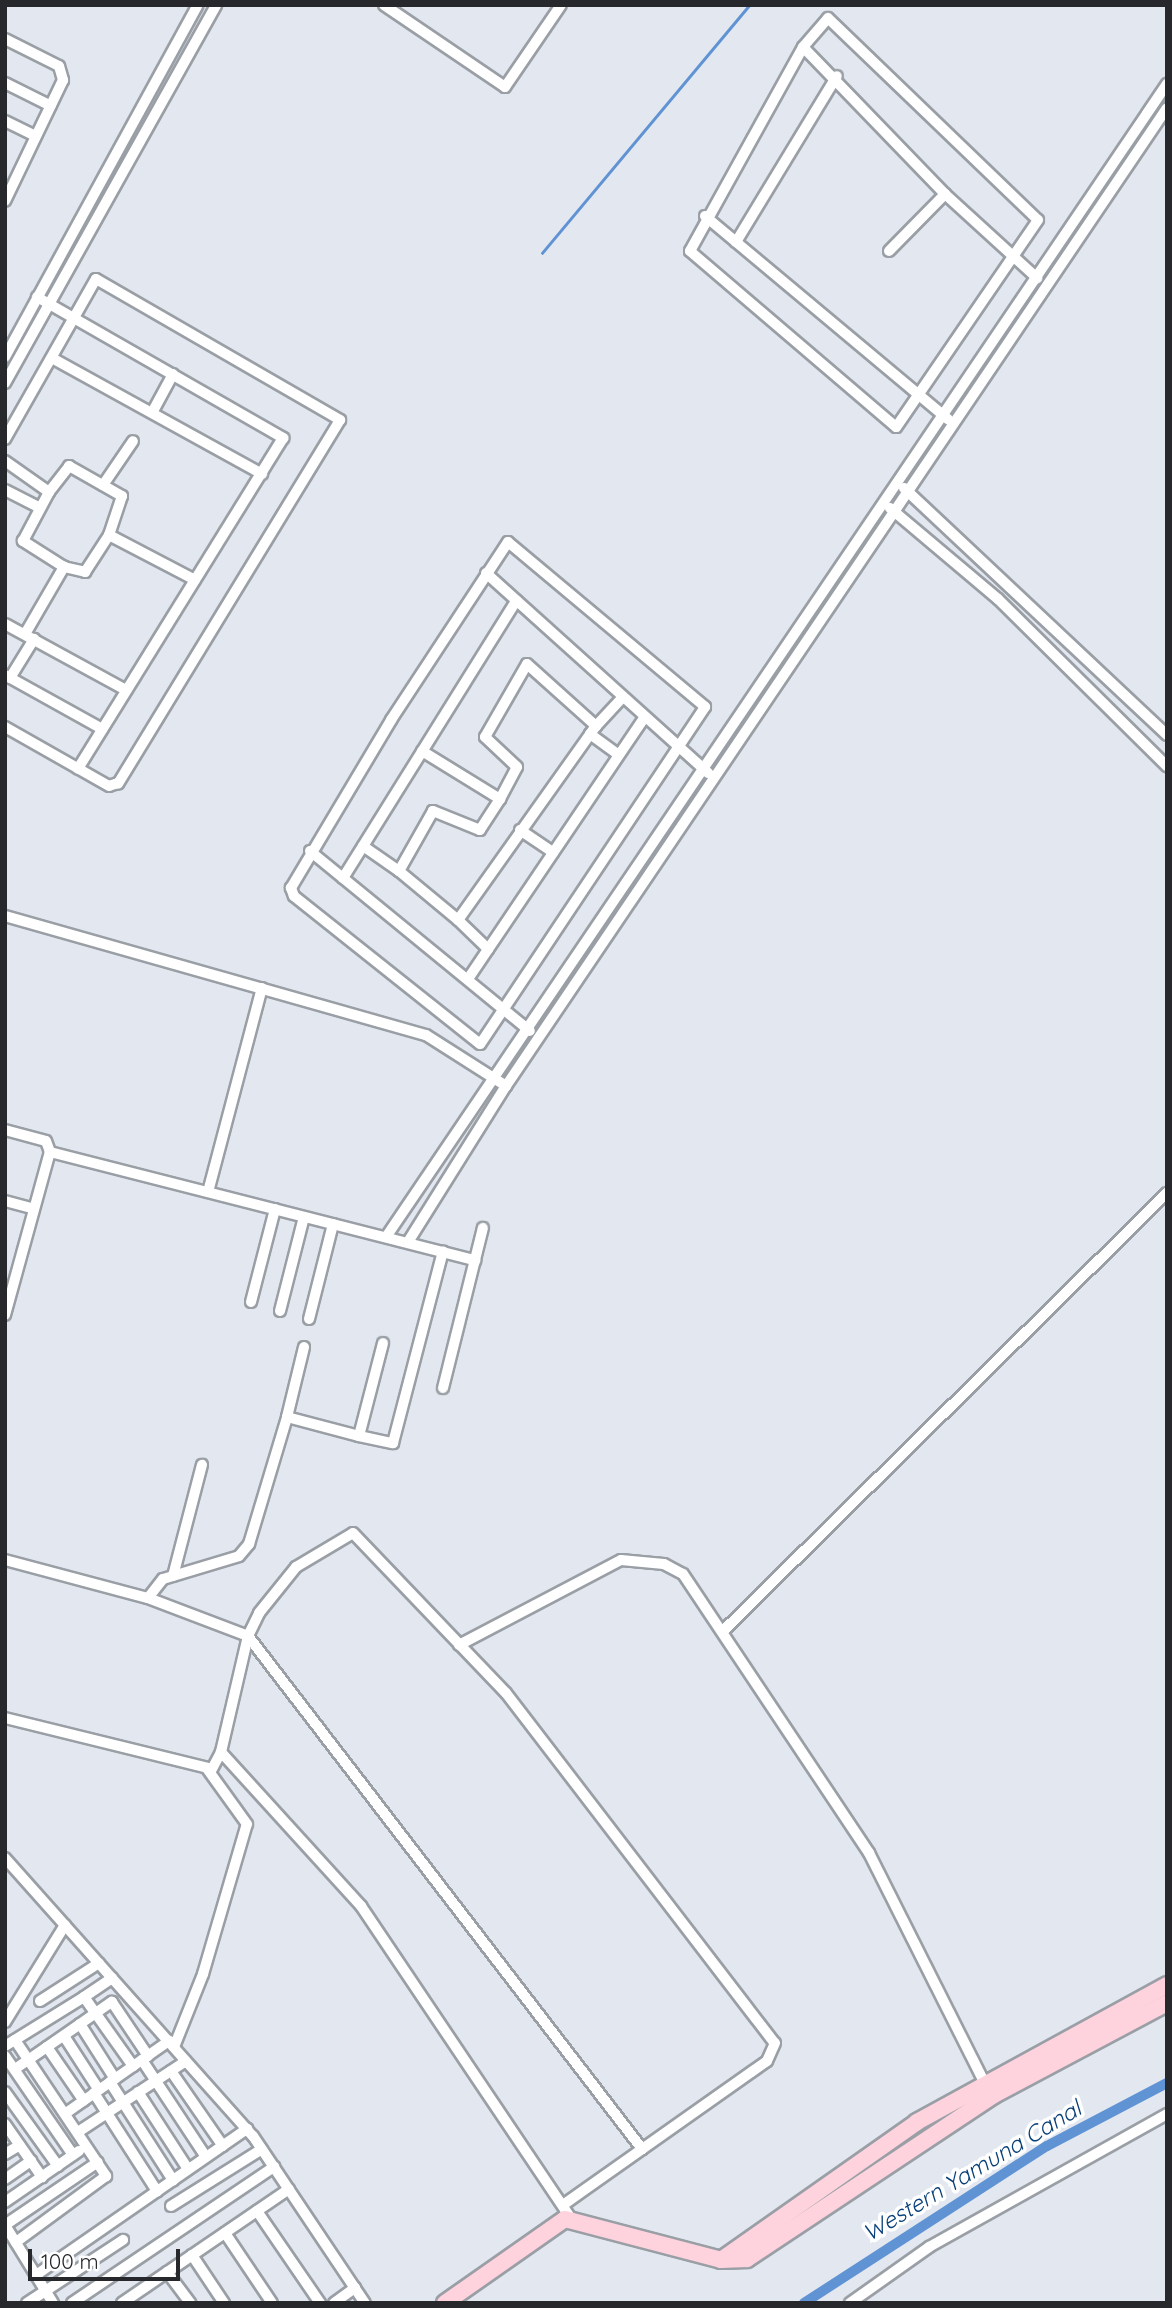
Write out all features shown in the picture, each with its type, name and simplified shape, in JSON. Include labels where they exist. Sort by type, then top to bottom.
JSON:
[{"type":"street","points":[[5,357],[198,5]]},
{"type":"street","points":[[5,383],[216,5]]},
{"type":"street","points":[[384,5],[505,87],[558,6]]},
{"type":"street","points":[[831,18],[1035,215],[1038,225],[920,395],[894,426],[692,254],[690,244],[705,216],[803,47],[831,18]]},
{"type":"street","points":[[5,39],[58,66],[63,80],[5,201]]},
{"type":"street","points":[[803,47],[837,76],[944,194],[1034,276],[1048,285]]},
{"type":"street","points":[[736,242],[837,76]]},
{"type":"street","points":[[5,83],[51,106]]},
{"type":"street","points":[[386,1237],[492,1076],[1167,84]]},
{"type":"street","points":[[408,1242],[506,1086],[1167,108]]},
{"type":"street","points":[[5,121],[36,136]]},
{"type":"street","points":[[889,251],[944,194]]},
{"type":"street","points":[[705,216],[954,424]]},
{"type":"street","points":[[5,439],[98,279],[340,419],[118,783],[110,786],[5,727]]},
{"type":"street","points":[[37,297],[282,436],[262,474],[78,769]]},
{"type":"street","points":[[52,358],[153,411],[262,474]]},
{"type":"street","points":[[153,411],[173,374]]},
{"type":"street","points":[[103,485],[133,441]]},
{"type":"street","points":[[5,461],[49,492]]},
{"type":"street","points":[[69,466],[123,498],[109,535],[85,572],[64,567],[23,541],[49,492],[69,466]]},
{"type":"street","points":[[896,482],[1166,731],[1149,744]]},
{"type":"street","points":[[5,490],[39,507]]},
{"type":"street","points":[[882,502],[998,599],[1149,744],[1167,766]]},
{"type":"street","points":[[109,535],[195,580]]},
{"type":"street","points":[[512,542],[704,704],[681,750],[505,1010],[477,1043],[293,896],[291,888],[310,851],[486,573],[512,542]]},
{"type":"street","points":[[64,567],[8,676],[102,729]]},
{"type":"street","points":[[486,573],[644,718],[715,779]]},
{"type":"street","points":[[343,878],[516,601]]},
{"type":"street","points":[[5,624],[126,690]]},
{"type":"street","points":[[399,871],[433,811],[480,830],[500,799],[517,767],[485,737],[527,664],[618,754]]},
{"type":"street","points":[[458,920],[593,730],[622,698]]},
{"type":"street","points":[[468,979],[644,718]]},
{"type":"street","points":[[422,751],[500,799]]},
{"type":"street","points":[[520,830],[552,852]]},
{"type":"street","points":[[363,846],[399,871],[488,949]]},
{"type":"street","points":[[310,851],[468,979],[538,1040]]},
{"type":"street","points":[[5,916],[426,1035],[506,1086]]},
{"type":"street","points":[[208,1192],[262,988]]},
{"type":"street","points":[[5,1130],[46,1141],[50,1152],[5,1315]]},
{"type":"street","points":[[50,1152],[475,1260]]},
{"type":"street","points":[[724,1630],[1167,1193]]},
{"type":"street","points":[[5,1201],[34,1209]]},
{"type":"street","points":[[251,1302],[275,1209]]},
{"type":"street","points":[[280,1311],[304,1217]]},
{"type":"street","points":[[309,1319],[333,1224]]},
{"type":"street","points":[[443,1388],[483,1228]]},
{"type":"street","points":[[287,1417],[393,1443],[443,1251]]},
{"type":"street","points":[[359,1436],[383,1343]]},
{"type":"street","points":[[153,1592],[173,1576],[235,1558],[247,1549],[287,1417],[304,1347]]},
{"type":"street","points":[[173,1576],[202,1465]]},
{"type":"street","points":[[208,1770],[221,1752],[248,1636],[296,1567],[350,1532],[534,1727],[775,2043],[767,2061],[566,2203]]},
{"type":"street","points":[[459,1645],[626,1559],[664,1564],[683,1574],[724,1630],[869,1853],[984,2081]]},
{"type":"street","points":[[5,1560],[153,1592],[248,1636],[642,2149]]},
{"type":"street","points":[[5,1718],[208,1770],[247,1824],[203,1974],[171,2044],[141,2061],[66,2113]]},
{"type":"street","points":[[221,1752],[361,1906],[566,2203],[572,2220]]},
{"type":"street","points":[[5,1858],[247,2129],[365,2303]]},
{"type":"street","points":[[5,2022],[65,1925]]},
{"type":"street","points":[[40,2001],[99,1962]]},
{"type":"street","points":[[16,2242],[104,2180],[98,2162],[30,2059],[10,2043],[112,1978]]},
{"type":"street","points":[[721,2260],[984,2081],[1167,1984]]},
{"type":"street","points":[[15,2069],[96,2011],[126,1994]]},
{"type":"street","points":[[84,1997],[141,2061],[206,2157]]},
{"type":"street","points":[[112,2002],[141,2061]]},
{"type":"street","points":[[445,2303],[558,2221],[572,2220],[721,2260],[747,2259],[994,2095],[1167,2003]]},
{"type":"street","points":[[80,2024],[124,2102],[173,2180]]},
{"type":"street","points":[[64,2036],[106,2114],[157,2191]]},
{"type":"street","points":[[47,2047],[84,2101]]},
{"type":"street","points":[[5,2056],[73,2155]]},
{"type":"street","points":[[78,2132],[186,2061]]},
{"type":"street","points":[[171,2071],[223,2146]]},
{"type":"street","points":[[5,2092],[58,2166]]},
{"type":"street","points":[[138,2092],[188,2169]]},
{"type":"street","points":[[850,2303],[929,2247],[1167,2114]]},
{"type":"street","points":[[6,2127],[42,2177]]},
{"type":"street","points":[[36,2275],[247,2129]]},
{"type":"street","points":[[5,2154],[20,2145]]},
{"type":"street","points":[[5,2202],[87,2145]]},
{"type":"street","points":[[171,2206],[262,2149]]},
{"type":"street","points":[[5,2179],[31,2161]]},
{"type":"street","points":[[53,2303],[5,2225],[98,2162]]},
{"type":"street","points":[[72,2303],[274,2167]]},
{"type":"street","points":[[128,2301],[289,2189]]},
{"type":"street","points":[[257,2211],[320,2303]]},
{"type":"street","points":[[225,2233],[272,2303]]},
{"type":"street","points":[[27,2303],[123,2240]]},
{"type":"street","points":[[192,2255],[225,2303]]},
{"type":"street","points":[[167,2272],[190,2303]]},
{"type":"street","points":[[334,2303],[355,2288]]},
{"type":"waterway","points":[[542,253],[749,5]]},
{"type":"waterway","name":"Western Yamuna Canal","points":[[804,2303],[1047,2146],[1167,2083]]}]
